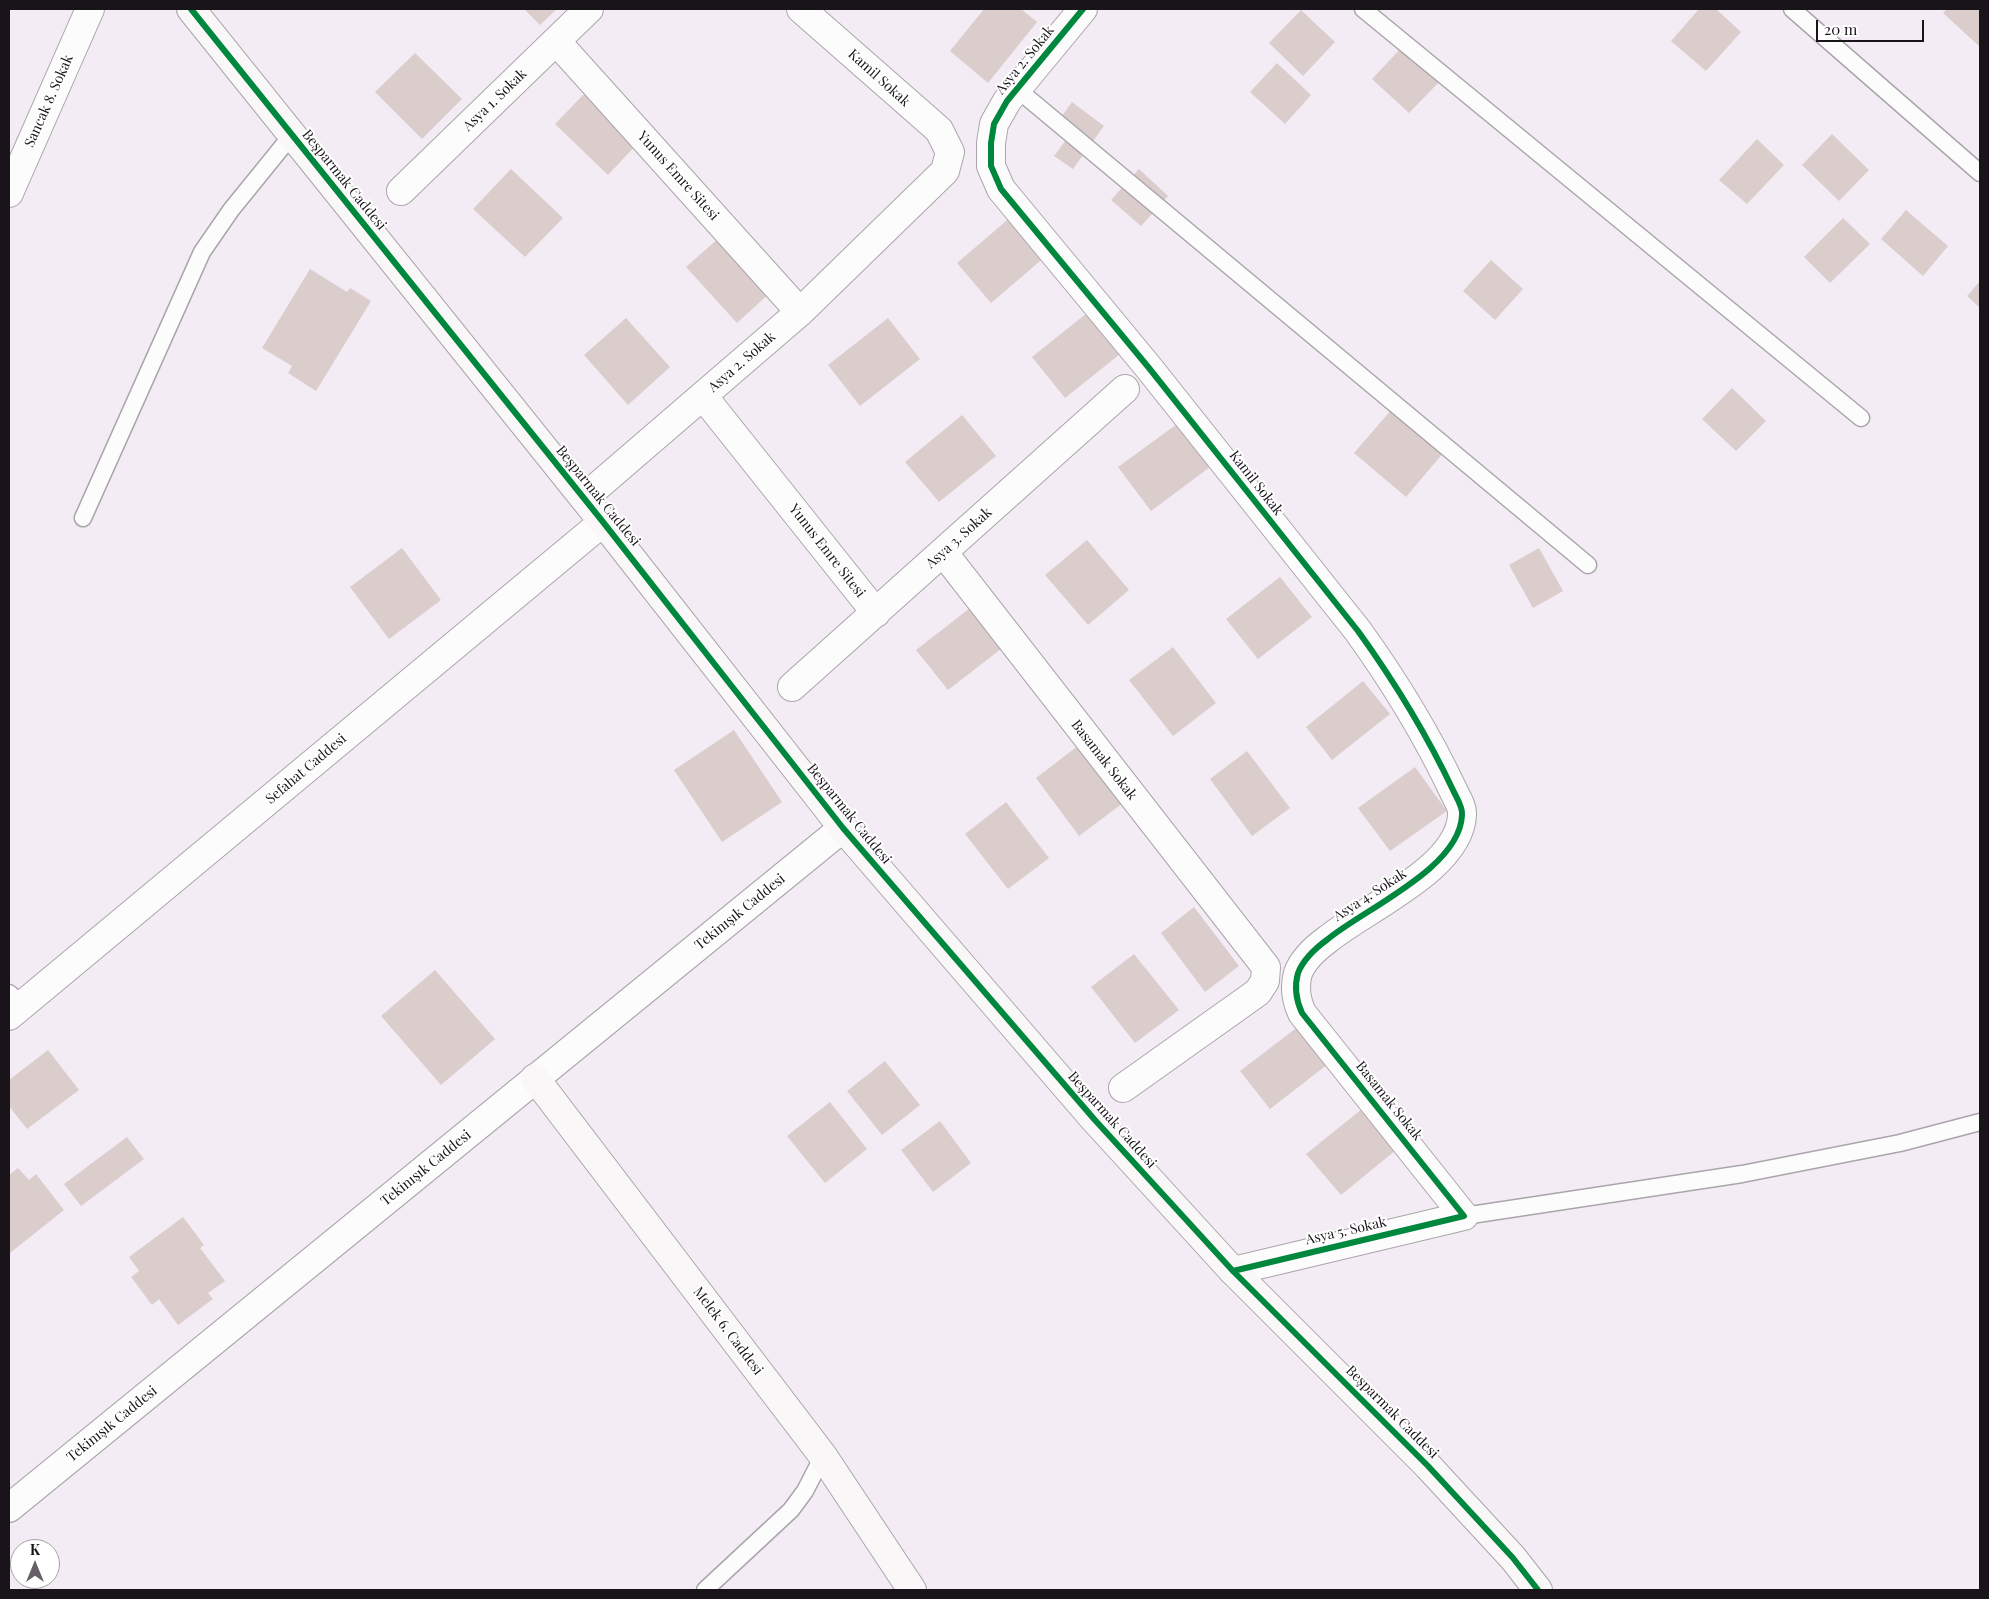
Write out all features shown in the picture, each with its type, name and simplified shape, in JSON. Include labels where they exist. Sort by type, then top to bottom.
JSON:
[{"type":"street","name":"Sancak 8. Sokak","points":[[9,193],[90,9]]},
{"type":"street","name":"Beşparmak Caddesi","points":[[191,9],[291,136],[584,498],[843,828],[1094,1119],[1233,1271],[1428,1466],[1513,1558],[1538,1590]]},
{"type":"street","name":"Asya 1. Sokak","points":[[400,191],[589,9]]},
{"type":"street","name":"Kamil Sokak","points":[[802,9],[939,130],[950,152]]},
{"type":"street","name":"Asya 2. Sokak","points":[[1001,189],[992,166],[994,124],[1007,101],[1083,9]]},
{"type":"street","name":"Yunus Emre Sitesi","points":[[556,41],[800,312]]},
{"type":"street","name":"Asya 2. Sokak","points":[[584,498],[800,312],[945,171],[950,152]]},
{"type":"street","name":"Kamil Sokak","points":[[1001,189],[1149,368],[1358,631],[1390,676],[1445,774],[1463,812]]},
{"type":"street","name":"Asya 3. Sokak","points":[[792,687],[1125,389]]},
{"type":"street","name":"Yunus Emre Sitesi","points":[[703,396],[876,613]]},
{"type":"street","name":"Sefahat Caddesi","points":[[13,1004],[603,522]]},
{"type":"street","name":"Basamak Sokak","points":[[943,552],[1266,967],[1265,981],[1258,992],[1124,1088]]},
{"type":"street","name":"Asya 4. Sokak","points":[[1296,1000],[1296,985],[1299,972],[1319,946],[1341,928],[1418,878],[1439,860],[1452,846],[1460,829],[1463,812]]},
{"type":"street","name":"Tekinışık Caddesi","points":[[9,1508],[843,828]]},
{"type":"street","name":"Basamak Sokak","points":[[1296,1000],[1302,1013],[1464,1216]]},
{"type":"street","name":"Melek 6. Caddesi","points":[[535,1078],[823,1456],[912,1590]]},
{"type":"street","name":"Asya 5. Sokak","points":[[1233,1271],[1464,1216]]},
{"type":"lane","points":[[1363,9],[1860,418]]},
{"type":"lane","points":[[1792,9],[1980,173]]},
{"type":"lane","points":[[1017,89],[1588,565]]},
{"type":"lane","points":[[83,518],[202,252],[231,210],[291,136]]},
{"type":"lane","points":[[1464,1216],[1742,1174],[1900,1143],[1980,1122]]},
{"type":"lane","points":[[705,1590],[791,1510],[805,1490],[823,1456]]},
{"type":"building","points":[[524,9],[557,9],[540,25]]},
{"type":"building","points":[[984,9],[1021,9],[1037,22],[988,83],[950,51]]},
{"type":"building","points":[[1699,9],[1716,9],[1741,32],[1706,71],[1671,41]]},
{"type":"building","points":[[1947,9],[1980,9],[1980,47],[1943,13]]},
{"type":"building","points":[[1301,10],[1335,42],[1303,76],[1269,43]]},
{"type":"building","points":[[1405,44],[1442,79],[1409,113],[1372,79]]},
{"type":"building","points":[[415,53],[462,99],[422,139],[375,92]]},
{"type":"building","points":[[1277,63],[1311,95],[1285,124],[1250,92]]},
{"type":"building","points":[[586,92],[639,142],[608,175],[555,124]]},
{"type":"building","points":[[1072,102],[1104,126],[1073,169],[1054,156],[1066,140],[1052,130]]},
{"type":"building","points":[[1832,134],[1869,170],[1839,201],[1802,165]]},
{"type":"building","points":[[1757,139],[1784,165],[1747,204],[1719,180]]},
{"type":"building","points":[[511,169],[563,218],[525,257],[473,209]]},
{"type":"building","points":[[1139,169],[1168,196],[1141,226],[1111,200]]},
{"type":"building","points":[[1906,210],[1948,246],[1923,276],[1881,239]]},
{"type":"building","points":[[1012,216],[1046,256],[991,303],[957,263]]},
{"type":"building","points":[[1843,218],[1870,244],[1830,283],[1804,257]]},
{"type":"building","points":[[720,237],[771,292],[737,323],[686,267]]},
{"type":"building","points":[[1491,260],[1523,289],[1495,320],[1463,291]]},
{"type":"building","points":[[310,269],[347,292],[350,288],[371,301],[316,391],[288,373],[292,366],[262,348]]},
{"type":"building","points":[[1980,281],[1980,308],[1967,296]]},
{"type":"building","points":[[1087,313],[1120,354],[1065,398],[1032,357]]},
{"type":"building","points":[[626,318],[670,367],[628,405],[584,355]]},
{"type":"building","points":[[888,318],[920,359],[860,406],[828,365]]},
{"type":"building","points":[[1732,388],[1766,421],[1736,451],[1702,419]]},
{"type":"building","points":[[1392,409],[1444,452],[1406,497],[1354,453]]},
{"type":"building","points":[[962,415],[996,456],[939,502],[905,462]]},
{"type":"building","points":[[1177,424],[1210,467],[1151,511],[1118,467]]},
{"type":"building","points":[[1087,540],[1129,590],[1088,625],[1045,575]]},
{"type":"building","points":[[402,548],[441,600],[389,639],[350,587]]},
{"type":"building","points":[[1539,548],[1563,591],[1533,608],[1509,565]]},
{"type":"building","points":[[1280,577],[1312,617],[1258,659],[1226,619]]},
{"type":"building","points":[[970,608],[1001,649],[948,690],[916,650]]},
{"type":"building","points":[[1173,647],[1216,703],[1173,736],[1129,680]]},
{"type":"building","points":[[1363,681],[1390,714],[1332,760],[1306,727]]},
{"type":"building","points":[[734,730],[782,802],[722,842],[674,770]]},
{"type":"building","points":[[1079,745],[1123,803],[1079,836],[1036,778]]},
{"type":"building","points":[[1247,751],[1290,808],[1252,836],[1210,779]]},
{"type":"building","points":[[1415,767],[1447,811],[1390,851],[1358,808]]},
{"type":"building","points":[[1006,802],[1049,858],[1008,889],[965,834]]},
{"type":"building","points":[[1194,907],[1239,966],[1205,992],[1161,933]]},
{"type":"building","points":[[1134,954],[1179,1010],[1135,1043],[1091,987]]},
{"type":"building","points":[[435,970],[495,1039],[441,1085],[381,1016]]},
{"type":"building","points":[[1299,1026],[1328,1064],[1270,1109],[1240,1071]]},
{"type":"building","points":[[48,1050],[79,1090],[27,1129],[9,1106],[9,1080]]},
{"type":"building","points":[[885,1061],[920,1105],[882,1135],[847,1091]]},
{"type":"building","points":[[830,1102],[867,1149],[825,1183],[787,1136]]},
{"type":"building","points":[[1362,1109],[1396,1150],[1341,1195],[1306,1154]]},
{"type":"building","points":[[940,1121],[971,1163],[933,1192],[901,1150]]},
{"type":"building","points":[[127,1137],[144,1159],[81,1206],[64,1184]]},
{"type":"building","points":[[18,1168],[29,1180],[36,1174],[64,1210],[10,1253],[9,1175]]},
{"type":"building","points":[[183,1217],[204,1245],[200,1248],[225,1281],[208,1293],[213,1299],[178,1325],[159,1299],[152,1305],[131,1277],[139,1271],[129,1257]]},
{"type":"cycle path","points":[[191,9],[603,522],[843,828],[1094,1119],[1233,1271],[1428,1466],[1513,1558],[1538,1590]]},
{"type":"cycle path","points":[[1083,9],[1007,101],[994,124],[991,143],[991,166],[1001,189],[1149,368],[1358,631],[1421,729],[1443,769],[1462,812],[1457,834],[1446,852],[1429,869],[1408,885],[1319,946],[1300,968],[1296,988],[1298,1003],[1302,1013],[1464,1216],[1233,1271]]}]
